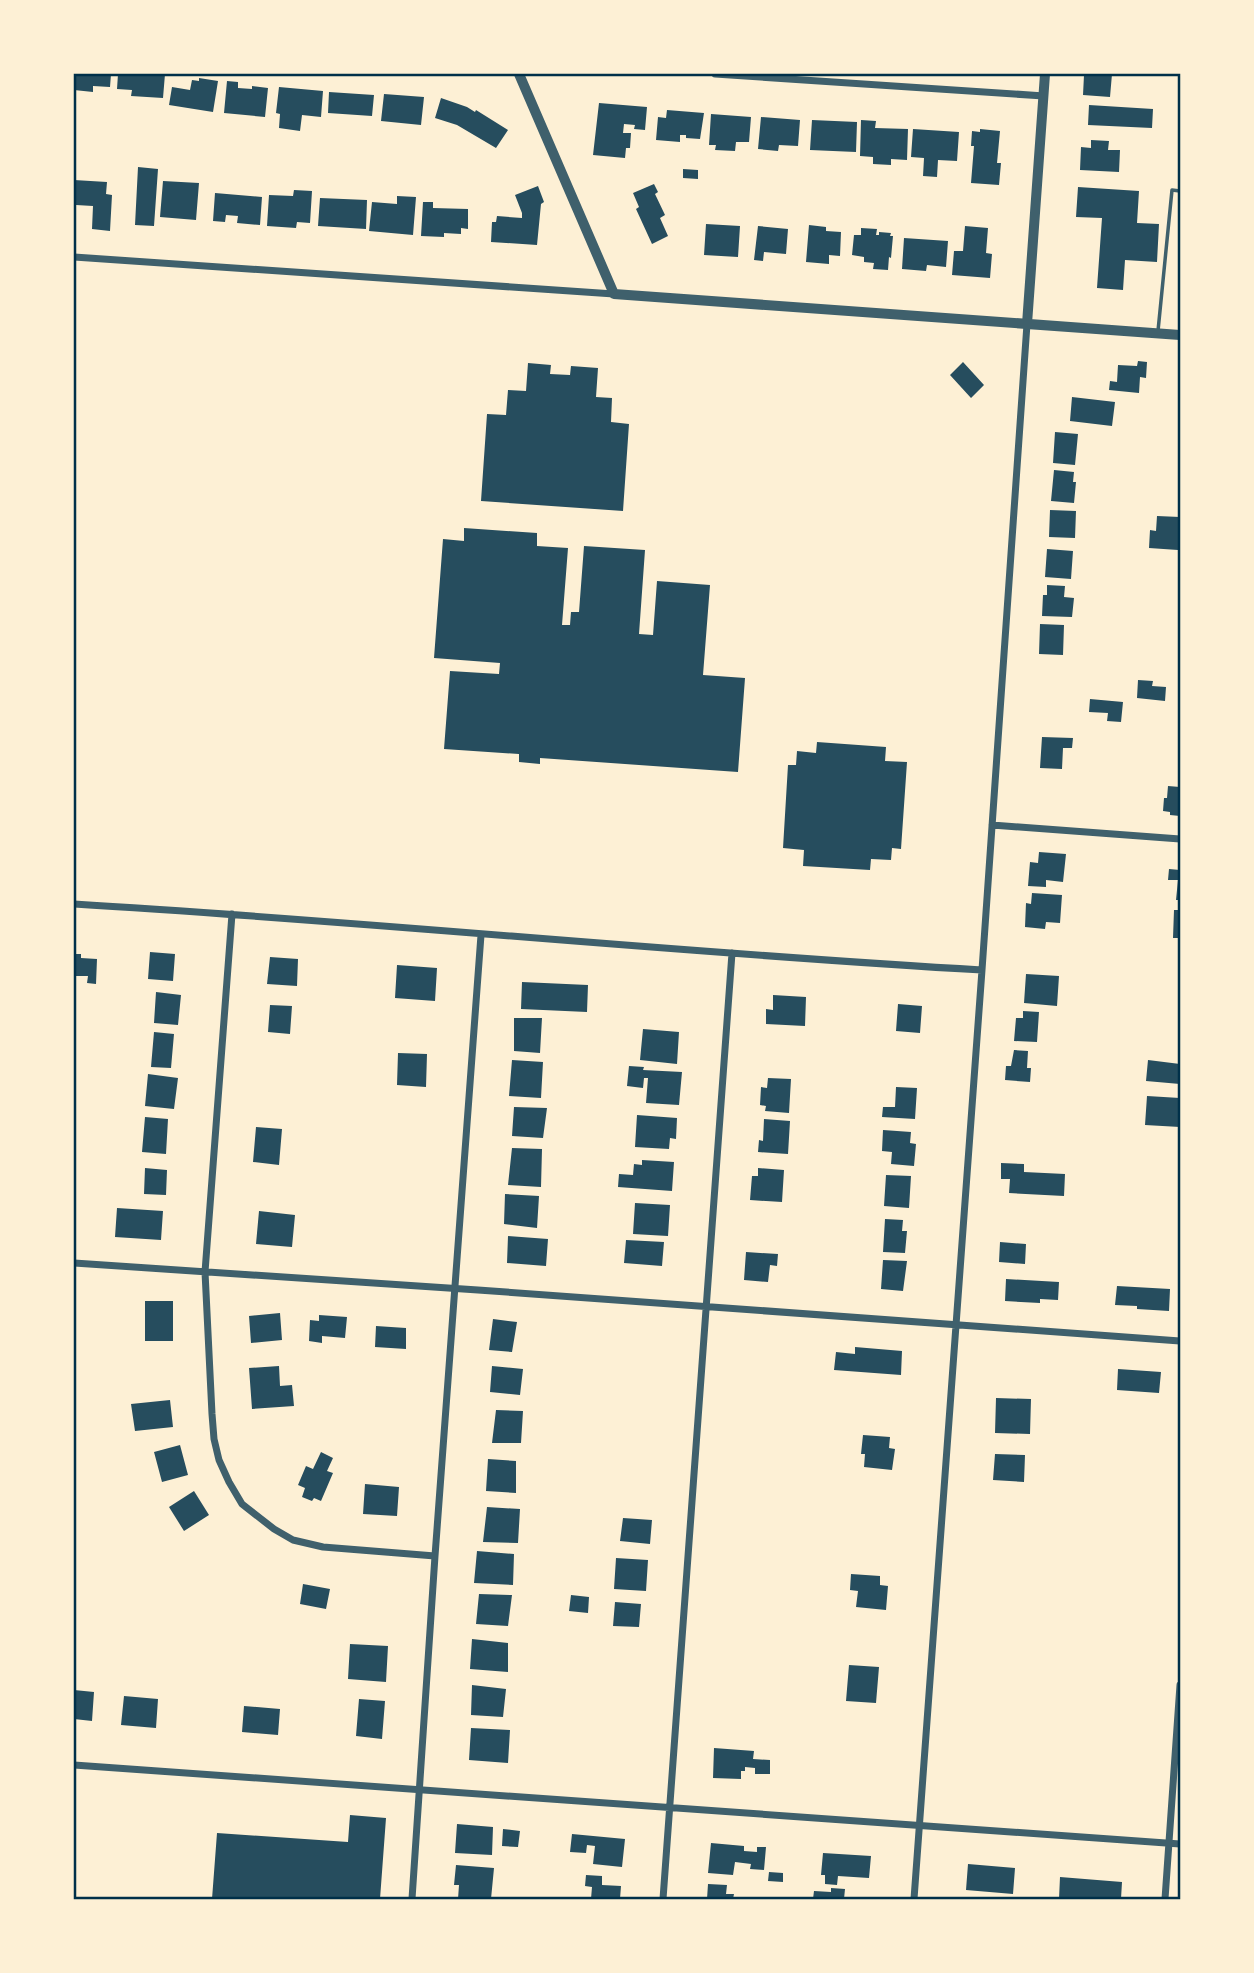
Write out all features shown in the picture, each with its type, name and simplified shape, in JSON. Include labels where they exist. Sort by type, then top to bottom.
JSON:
[{"type":"street","points":[[519,74],[614,294]]},
{"type":"street","points":[[715,74],[1044,96]]},
{"type":"street","points":[[914,1899],[1045,74]]},
{"type":"street","points":[[74,257],[1181,335]]},
{"type":"street","points":[[992,825],[1181,839]]},
{"type":"street","points":[[74,905],[232,914],[481,935],[982,970]]},
{"type":"street","points":[[232,914],[205,1272],[214,1439],[219,1460],[242,1504],[274,1530],[293,1540],[323,1547],[435,1556]]},
{"type":"street","points":[[412,1899],[481,935]]},
{"type":"street","points":[[663,1899],[732,953]]},
{"type":"street","points":[[74,1263],[456,1288],[1181,1342]]},
{"type":"street","points":[[1165,1899],[1181,1685]]},
{"type":"street","points":[[74,1765],[1181,1844]]},
{"type":"lane","points":[[1157,333],[1172,190],[1181,191]]},
{"type":"building","points":[[74,74],[111,74],[110,87],[93,86],[93,92],[74,90]]},
{"type":"building","points":[[118,74],[165,74],[163,98],[131,96],[132,90],[117,89]]},
{"type":"building","points":[[1112,74],[1110,97],[1083,95],[1084,75]]},
{"type":"building","points":[[199,78],[218,81],[213,112],[169,105],[172,87],[190,90],[192,80],[199,81]]},
{"type":"building","points":[[227,81],[238,82],[238,88],[268,88],[265,117],[224,113]]},
{"type":"building","points":[[279,87],[323,91],[321,117],[302,115],[300,131],[279,128],[280,114],[276,113]]},
{"type":"building","points":[[329,92],[374,95],[372,116],[328,113]]},
{"type":"building","points":[[384,94],[424,97],[421,125],[381,121]]},
{"type":"building","points":[[441,98],[475,112],[476,110],[508,130],[496,148],[457,125],[435,118]]},
{"type":"building","points":[[599,103],[647,107],[645,130],[624,124],[623,133],[631,133],[630,148],[626,148],[625,158],[593,155]]},
{"type":"building","points":[[1089,105],[1153,109],[1152,128],[1088,125]]},
{"type":"building","points":[[667,110],[704,113],[700,139],[680,135],[680,142],[656,140],[658,117],[666,118]]},
{"type":"building","points":[[711,114],[751,117],[749,142],[736,142],[735,151],[715,150],[716,145],[709,145]]},
{"type":"building","points":[[761,117],[800,120],[798,146],[779,145],[778,151],[758,149]]},
{"type":"building","points":[[812,120],[857,122],[856,152],[810,150]]},
{"type":"building","points":[[861,120],[876,121],[875,128],[908,129],[907,160],[891,159],[891,165],[873,164],[873,157],[860,156]]},
{"type":"building","points":[[913,129],[959,132],[957,161],[938,160],[937,177],[923,176],[924,158],[911,157]]},
{"type":"building","points":[[980,129],[1000,131],[997,163],[1001,163],[999,185],[971,183],[974,146],[971,146],[972,131],[980,132]]},
{"type":"building","points":[[1091,140],[1109,141],[1108,150],[1120,150],[1119,172],[1080,170],[1081,147],[1091,148]]},
{"type":"building","points":[[138,167],[158,169],[154,226],[135,225]]},
{"type":"building","points":[[683,169],[698,170],[698,179],[683,178]]},
{"type":"building","points":[[74,180],[107,182],[106,194],[112,195],[110,231],[92,229],[93,206],[76,205],[74,211]]},
{"type":"building","points":[[163,181],[199,183],[196,220],[160,217]]},
{"type":"building","points":[[654,184],[658,192],[655,194],[665,215],[660,218],[668,236],[652,244],[636,209],[639,207],[633,193]]},
{"type":"building","points":[[538,186],[544,202],[541,204],[537,245],[491,242],[492,222],[496,222],[497,216],[522,218],[515,195]]},
{"type":"building","points":[[1078,187],[1139,191],[1137,223],[1159,224],[1157,262],[1125,260],[1123,290],[1097,288],[1102,218],[1076,217]]},
{"type":"building","points":[[294,190],[312,191],[310,223],[297,222],[296,228],[267,226],[269,195],[293,196]]},
{"type":"building","points":[[215,193],[262,197],[260,225],[237,223],[238,216],[226,215],[225,222],[213,221]]},
{"type":"building","points":[[397,196],[416,197],[413,235],[369,231],[372,202],[397,204]]},
{"type":"building","points":[[320,198],[367,200],[366,229],[318,226]]},
{"type":"building","points":[[423,202],[433,202],[433,208],[468,209],[468,229],[461,228],[461,234],[444,233],[444,237],[421,236]]},
{"type":"building","points":[[706,224],[740,226],[738,257],[704,255]]},
{"type":"building","points":[[809,225],[826,227],[826,231],[841,232],[840,256],[829,255],[829,264],[806,262]]},
{"type":"building","points":[[758,226],[788,229],[786,254],[764,252],[763,261],[754,260]]},
{"type":"building","points":[[965,226],[988,228],[986,253],[992,254],[990,278],[952,275],[954,251],[963,251]]},
{"type":"building","points":[[861,228],[877,229],[876,235],[879,235],[879,232],[891,233],[890,236],[893,236],[888,270],[873,269],[874,263],[864,262],[864,257],[852,255],[854,235],[861,235]]},
{"type":"building","points":[[904,238],[948,241],[946,267],[927,265],[926,271],[902,269]]},
{"type":"building","points":[[1138,361],[1147,362],[1146,378],[1140,377],[1139,393],[1109,390],[1110,381],[1117,382],[1118,365],[1137,366]]},
{"type":"building","points":[[963,362],[984,385],[971,398],[950,375]]},
{"type":"building","points":[[528,363],[551,365],[550,374],[570,375],[571,366],[598,368],[596,397],[612,398],[611,422],[629,424],[623,511],[481,501],[487,414],[506,415],[508,390],[526,391]]},
{"type":"building","points":[[1072,397],[1115,402],[1112,426],[1070,421]]},
{"type":"building","points":[[1055,432],[1078,434],[1075,465],[1053,463]]},
{"type":"building","points":[[1054,470],[1074,472],[1074,503],[1051,501]]},
{"type":"building","points":[[1050,510],[1076,511],[1075,538],[1049,537]]},
{"type":"building","points":[[1157,516],[1180,517],[1178,550],[1149,548],[1150,530],[1156,531]]},
{"type":"building","points":[[464,528],[537,533],[537,546],[568,548],[562,625],[570,625],[571,612],[579,612],[584,546],[645,550],[639,634],[653,635],[657,581],[710,585],[703,675],[745,678],[738,772],[540,758],[540,764],[519,762],[519,754],[444,749],[450,671],[499,674],[500,663],[434,658],[443,539],[464,541]]},
{"type":"building","points":[[1047,549],[1073,551],[1071,579],[1045,577]]},
{"type":"building","points":[[1047,585],[1065,586],[1064,597],[1074,598],[1072,617],[1042,616],[1043,595],[1047,595]]},
{"type":"building","points":[[1040,624],[1064,625],[1063,655],[1039,654]]},
{"type":"building","points":[[1138,680],[1153,681],[1152,686],[1166,687],[1165,701],[1137,698]]},
{"type":"building","points":[[1090,699],[1123,702],[1121,722],[1107,721],[1108,713],[1089,712]]},
{"type":"building","points":[[1042,737],[1073,738],[1072,748],[1063,748],[1062,769],[1040,768]]},
{"type":"building","points":[[817,742],[886,747],[885,761],[907,762],[901,849],[892,848],[891,860],[871,859],[870,870],[803,866],[804,850],[783,848],[788,765],[796,765],[797,751],[816,753]]},
{"type":"building","points":[[1168,786],[1180,787],[1180,816],[1163,811]]},
{"type":"building","points":[[1039,852],[1066,854],[1063,882],[1046,880],[1046,887],[1028,886],[1030,862],[1038,863]]},
{"type":"building","points":[[1169,869],[1180,870],[1180,900],[1176,900],[1178,880],[1168,880]]},
{"type":"building","points":[[1032,893],[1062,895],[1060,923],[1046,922],[1045,929],[1025,927],[1026,903],[1031,904]]},
{"type":"building","points":[[1174,910],[1180,910],[1180,938],[1173,938]]},
{"type":"building","points":[[150,952],[175,954],[173,981],[148,979]]},
{"type":"building","points":[[74,954],[81,954],[81,958],[97,959],[96,984],[87,983],[88,976],[74,976]]},
{"type":"building","points":[[270,957],[298,959],[297,986],[267,984]]},
{"type":"building","points":[[397,965],[437,968],[435,1001],[395,998]]},
{"type":"building","points":[[1026,974],[1059,976],[1057,1006],[1024,1003]]},
{"type":"building","points":[[522,982],[588,985],[587,1012],[521,1009]]},
{"type":"building","points":[[156,992],[181,995],[178,1025],[154,1023]]},
{"type":"building","points":[[773,995],[806,997],[805,1026],[766,1024],[766,1009],[773,1010]]},
{"type":"building","points":[[898,1004],[922,1006],[920,1033],[896,1031]]},
{"type":"building","points":[[270,1005],[292,1006],[290,1034],[268,1032]]},
{"type":"building","points":[[1023,1011],[1039,1012],[1037,1042],[1014,1041],[1016,1018],[1023,1018]]},
{"type":"building","points":[[514,1018],[542,1018],[540,1053],[514,1051]]},
{"type":"building","points":[[643,1029],[679,1032],[677,1064],[640,1060]]},
{"type":"building","points":[[154,1032],[174,1034],[171,1068],[151,1067]]},
{"type":"building","points":[[1014,1050],[1028,1051],[1030,1082],[1005,1080],[1006,1066],[1011,1066]]},
{"type":"building","points":[[398,1053],[427,1054],[426,1087],[397,1085]]},
{"type":"building","points":[[512,1060],[543,1062],[541,1098],[509,1096]]},
{"type":"building","points":[[1148,1060],[1180,1064],[1180,1084],[1146,1081]]},
{"type":"building","points":[[629,1066],[644,1067],[643,1070],[682,1072],[679,1105],[646,1103],[648,1078],[644,1078],[643,1088],[627,1086]]},
{"type":"building","points":[[148,1074],[178,1078],[174,1109],[145,1106]]},
{"type":"building","points":[[768,1078],[791,1079],[789,1113],[765,1111],[766,1106],[760,1105],[761,1087],[767,1088]]},
{"type":"building","points":[[896,1087],[917,1088],[915,1119],[882,1117],[883,1107],[895,1107]]},
{"type":"building","points":[[1147,1096],[1180,1098],[1180,1127],[1145,1125]]},
{"type":"building","points":[[514,1107],[547,1108],[543,1138],[512,1136]]},
{"type":"building","points":[[637,1115],[677,1118],[676,1139],[670,1138],[669,1149],[635,1147]]},
{"type":"building","points":[[145,1117],[168,1119],[166,1154],[142,1152]]},
{"type":"building","points":[[764,1119],[790,1121],[788,1154],[758,1152],[759,1140],[763,1141]]},
{"type":"building","points":[[256,1127],[282,1129],[279,1165],[253,1162]]},
{"type":"building","points":[[883,1130],[911,1132],[910,1143],[916,1144],[914,1166],[891,1164],[892,1152],[882,1151]]},
{"type":"building","points":[[512,1148],[542,1149],[541,1187],[508,1185]]},
{"type":"building","points":[[642,1160],[674,1162],[672,1191],[618,1187],[619,1174],[633,1175],[634,1164],[642,1165]]},
{"type":"building","points":[[1001,1163],[1024,1164],[1024,1172],[1065,1174],[1064,1196],[1009,1193],[1010,1179],[1001,1179]]},
{"type":"building","points":[[145,1168],[167,1170],[166,1195],[144,1194]]},
{"type":"building","points":[[758,1168],[784,1170],[782,1202],[750,1200],[752,1176],[758,1176]]},
{"type":"building","points":[[886,1175],[911,1176],[909,1208],[884,1206]]},
{"type":"building","points":[[505,1194],[539,1196],[537,1228],[504,1224]]},
{"type":"building","points":[[635,1203],[670,1205],[668,1236],[633,1234]]},
{"type":"building","points":[[117,1208],[163,1211],[161,1240],[115,1237]]},
{"type":"building","points":[[259,1211],[295,1215],[292,1247],[256,1244]]},
{"type":"building","points":[[885,1219],[903,1220],[902,1231],[907,1231],[905,1253],[883,1252]]},
{"type":"building","points":[[508,1236],[548,1239],[546,1266],[507,1263]]},
{"type":"building","points":[[626,1240],[664,1242],[662,1266],[624,1263]]},
{"type":"building","points":[[1000,1242],[1026,1244],[1025,1264],[999,1262]]},
{"type":"building","points":[[746,1252],[778,1254],[777,1266],[770,1265],[768,1282],[744,1280]]},
{"type":"building","points":[[883,1260],[907,1261],[903,1291],[881,1289]]},
{"type":"building","points":[[1006,1279],[1059,1282],[1058,1300],[1040,1299],[1040,1303],[1005,1301]]},
{"type":"building","points":[[1117,1286],[1170,1289],[1169,1311],[1115,1305]]},
{"type":"building","points":[[145,1301],[173,1301],[173,1341],[145,1341]]},
{"type":"building","points":[[280,1313],[282,1340],[251,1343],[249,1316]]},
{"type":"building","points":[[319,1315],[347,1317],[345,1338],[322,1336],[322,1343],[309,1341],[310,1320],[319,1321]]},
{"type":"building","points":[[493,1319],[517,1322],[512,1352],[489,1350]]},
{"type":"building","points":[[376,1326],[406,1328],[406,1349],[375,1347]]},
{"type":"building","points":[[855,1347],[902,1351],[901,1375],[834,1370],[836,1352],[855,1354]]},
{"type":"building","points":[[279,1366],[280,1386],[292,1385],[294,1406],[252,1409],[249,1368]]},
{"type":"building","points":[[492,1366],[523,1369],[520,1395],[490,1392]]},
{"type":"building","points":[[1118,1369],[1161,1372],[1159,1393],[1117,1390]]},
{"type":"building","points":[[996,1398],[1031,1399],[1030,1434],[995,1433]]},
{"type":"building","points":[[170,1400],[173,1427],[135,1431],[131,1404]]},
{"type":"building","points":[[496,1410],[523,1411],[521,1443],[492,1443]]},
{"type":"building","points":[[863,1435],[890,1437],[889,1448],[895,1449],[892,1470],[864,1467],[865,1454],[861,1454]]},
{"type":"building","points":[[180,1445],[188,1475],[162,1482],[154,1452]]},
{"type":"building","points":[[321,1452],[333,1458],[327,1471],[333,1473],[321,1501],[314,1498],[312,1501],[302,1497],[305,1488],[298,1485],[306,1466],[313,1469]]},
{"type":"building","points":[[995,1454],[1025,1455],[1024,1482],[993,1480]]},
{"type":"building","points":[[488,1459],[516,1461],[516,1493],[486,1491]]},
{"type":"building","points":[[365,1484],[399,1487],[397,1516],[363,1514]]},
{"type":"building","points":[[194,1491],[209,1515],[184,1531],[169,1507]]},
{"type":"building","points":[[487,1507],[520,1509],[518,1543],[483,1542]]},
{"type":"building","points":[[623,1518],[652,1520],[650,1544],[620,1541]]},
{"type":"building","points":[[477,1551],[514,1554],[513,1585],[474,1583]]},
{"type":"building","points":[[616,1558],[648,1560],[646,1591],[614,1589]]},
{"type":"building","points":[[851,1574],[880,1576],[880,1585],[888,1586],[886,1610],[856,1607],[858,1591],[850,1590]]},
{"type":"building","points":[[303,1584],[330,1589],[326,1609],[300,1604]]},
{"type":"building","points":[[479,1594],[512,1595],[508,1626],[476,1624]]},
{"type":"building","points":[[571,1595],[589,1597],[588,1613],[569,1611]]},
{"type":"building","points":[[615,1602],[641,1604],[639,1627],[613,1626]]},
{"type":"building","points":[[472,1639],[508,1643],[508,1672],[470,1669]]},
{"type":"building","points":[[350,1644],[388,1646],[386,1682],[348,1679]]},
{"type":"building","points":[[849,1665],[879,1667],[876,1703],[846,1701]]},
{"type":"building","points":[[472,1685],[506,1689],[503,1717],[471,1715]]},
{"type":"building","points":[[74,1690],[94,1692],[92,1721],[74,1719]]},
{"type":"building","points":[[124,1696],[158,1699],[156,1728],[121,1725]]},
{"type":"building","points":[[359,1699],[385,1701],[382,1739],[356,1736]]},
{"type":"building","points":[[244,1706],[280,1709],[278,1735],[242,1732]]},
{"type":"building","points":[[471,1728],[510,1730],[508,1763],[469,1760]]},
{"type":"building","points":[[714,1748],[754,1751],[753,1759],[770,1760],[770,1774],[755,1774],[755,1768],[745,1767],[745,1771],[741,1771],[741,1779],[713,1778]]},
{"type":"building","points":[[350,1815],[386,1818],[380,1899],[212,1899],[217,1833],[348,1842]]},
{"type":"building","points":[[457,1824],[493,1827],[492,1855],[455,1853]]},
{"type":"building","points":[[503,1829],[520,1831],[518,1847],[502,1846]]},
{"type":"building","points":[[572,1834],[625,1839],[622,1867],[593,1864],[595,1846],[587,1845],[586,1853],[570,1852]]},
{"type":"building","points":[[711,1843],[744,1846],[744,1851],[757,1852],[757,1847],[766,1847],[764,1870],[750,1869],[751,1864],[735,1862],[733,1875],[708,1873]]},
{"type":"building","points":[[823,1853],[871,1856],[869,1878],[838,1876],[837,1885],[825,1884],[825,1875],[821,1875]]},
{"type":"building","points":[[968,1864],[1015,1868],[1013,1894],[966,1890]]},
{"type":"building","points":[[456,1865],[494,1868],[491,1899],[458,1899],[459,1885],[454,1885]]},
{"type":"building","points":[[769,1872],[783,1873],[783,1882],[768,1881]]},
{"type":"building","points":[[586,1875],[602,1876],[602,1885],[621,1886],[620,1899],[591,1899],[592,1887],[585,1886]]},
{"type":"building","points":[[1060,1877],[1122,1882],[1121,1899],[1059,1899]]},
{"type":"building","points":[[708,1884],[727,1885],[726,1894],[734,1894],[733,1899],[707,1899]]},
{"type":"building","points":[[831,1888],[845,1889],[844,1899],[813,1899],[814,1891],[831,1892]]}]
